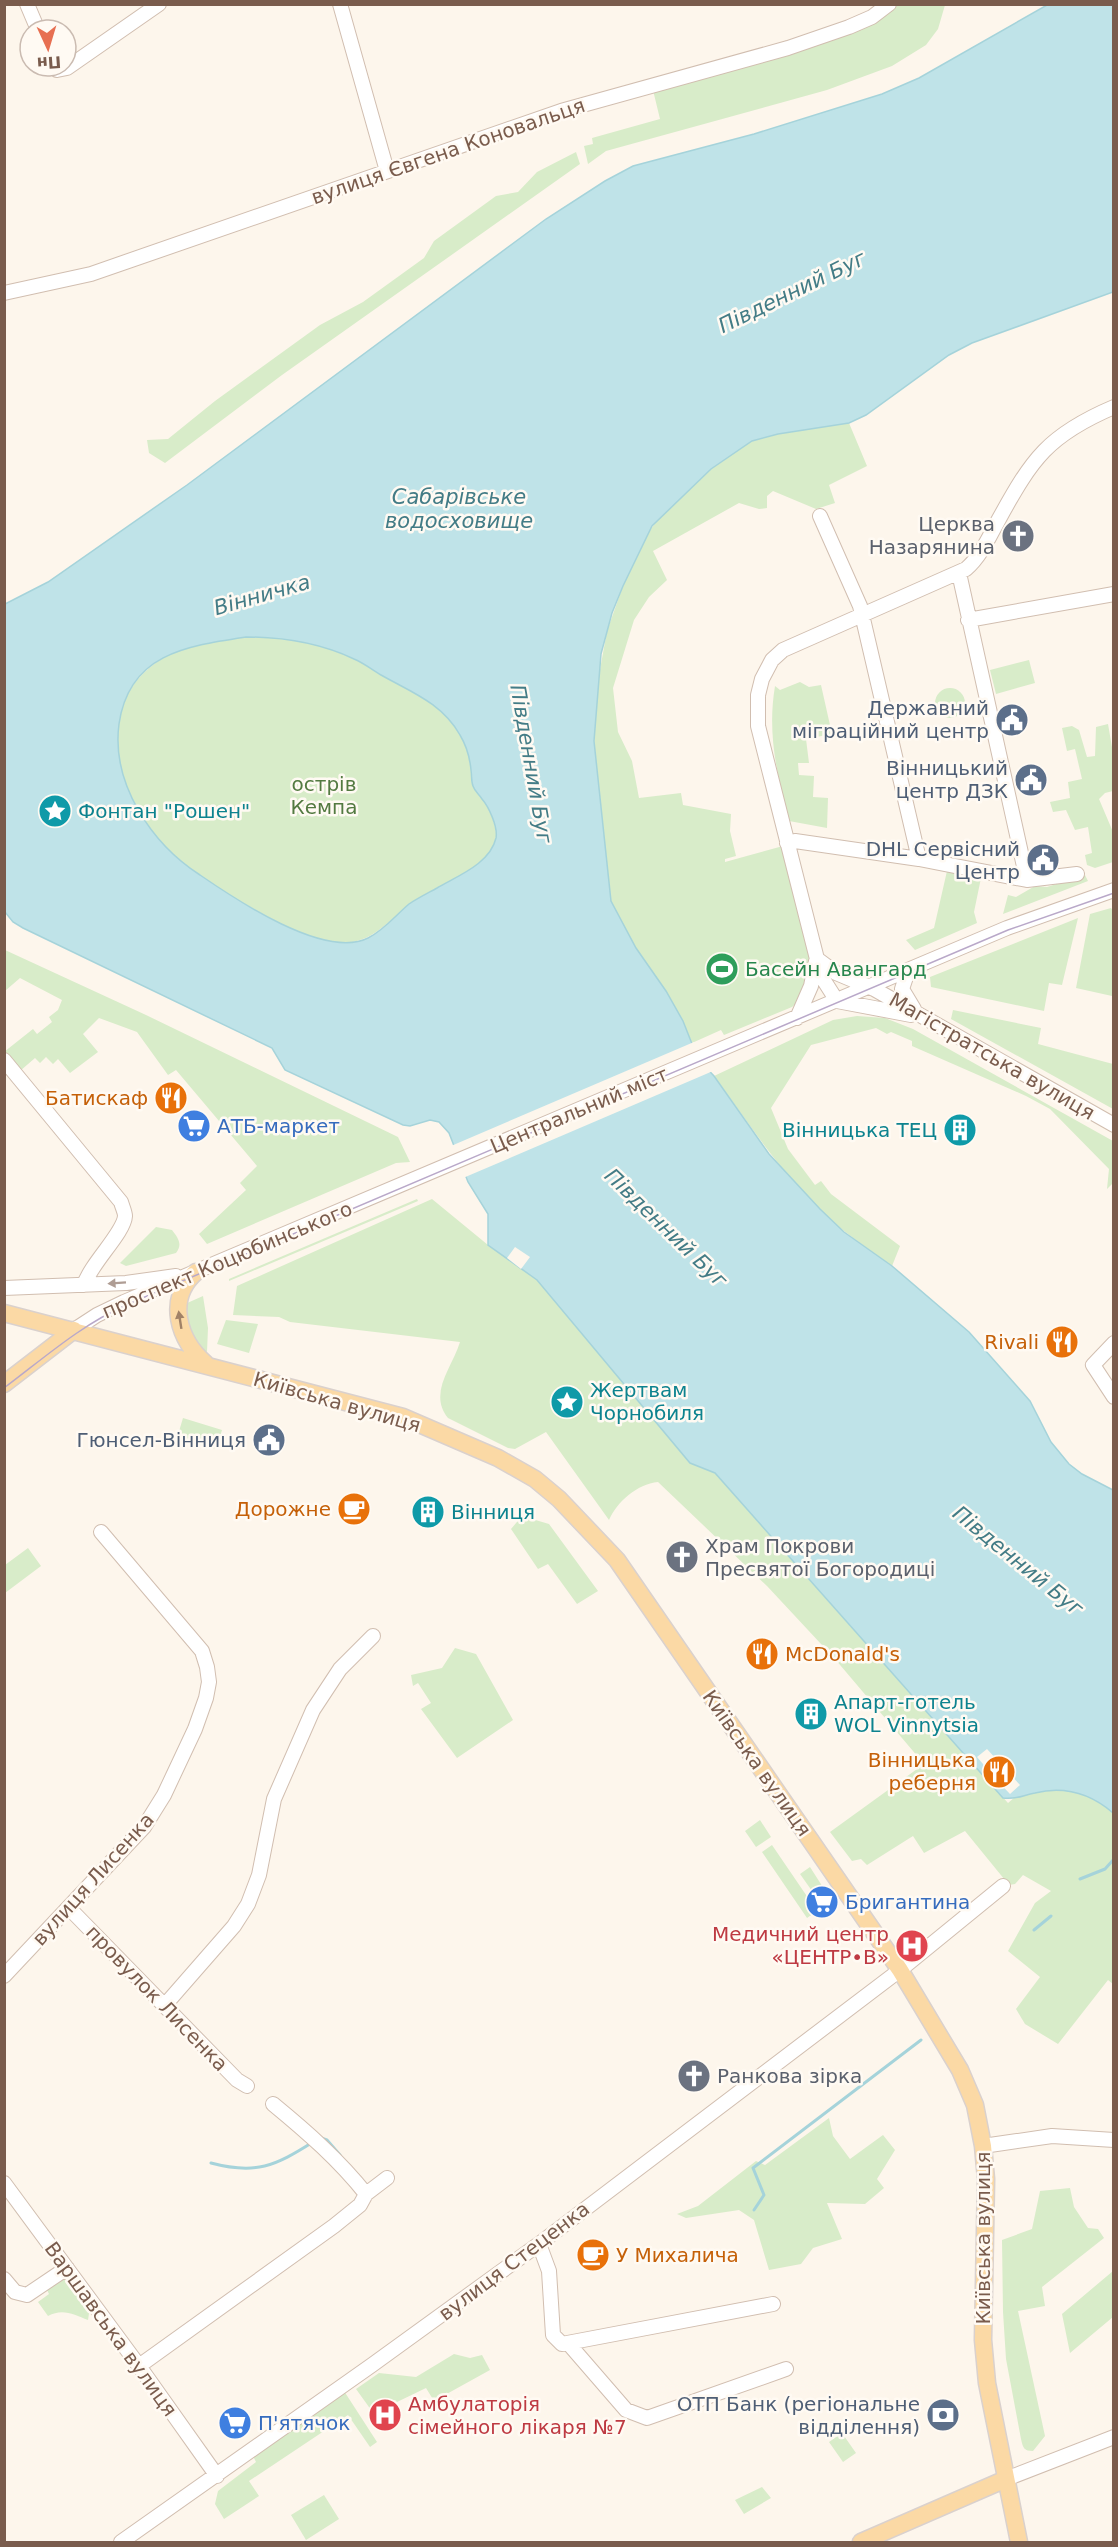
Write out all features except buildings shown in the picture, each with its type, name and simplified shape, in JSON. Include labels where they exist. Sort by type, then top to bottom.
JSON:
[{"type":"main road","points":[[196,1272],[179,1298],[178,1317],[187,1344],[206,1365]]},
{"type":"main road","name":"Київська вулиця","points":[[4,1313],[403,1417],[507,1462],[535,1479],[559,1498],[617,1560],[900,1970],[960,2070],[975,2105],[983,2146],[986,2179],[983,2340],[987,2383],[1020,2542]]},
{"type":"main road","name":"проспект Коцюбинського","points":[[4,1384],[74,1330]]},
{"type":"main road","points":[[861,2542],[1006,2479]]},
{"type":"street","points":[[27,4],[33,18]]},
{"type":"street","points":[[78,60],[159,4]]},
{"type":"street","points":[[340,4],[387,171]]},
{"type":"street","name":"вулиця Євгена Коновальця","points":[[4,293],[91,274],[561,111],[788,48],[849,27],[872,17],[890,4]]},
{"type":"street","points":[[921,1016],[837,1001],[823,980],[759,732],[758,704],[762,679],[772,660],[783,650],[959,573],[979,555],[1022,476],[1044,447],[1076,425],[1113,407]]},
{"type":"street","points":[[820,516],[862,615],[919,859]]},
{"type":"street","points":[[959,573],[1027,880]]},
{"type":"street","points":[[968,620],[1113,594]]},
{"type":"street","points":[[787,843],[795,841],[919,859],[1027,880],[1077,874]]},
{"type":"street","name":"Центральний міст","points":[[429,1174],[1007,928],[1113,890]]},
{"type":"street","points":[[797,1018],[811,986],[817,959]]},
{"type":"street","name":"Магістратська вулиця","points":[[817,959],[836,973],[870,987],[1113,1125]]},
{"type":"street","points":[[908,971],[903,982],[903,993],[921,1016]]},
{"type":"street","points":[[4,1060],[121,1202],[125,1215],[122,1225],[88,1274],[84,1285]]},
{"type":"street","name":"проспект Коцюбинського","points":[[74,1330],[98,1315],[429,1174]]},
{"type":"street","points":[[4,1288],[126,1283],[196,1272]]},
{"type":"street","points":[[1113,1343],[1093,1365],[1113,1397]]},
{"type":"street","name":"вулиця Лисенка","points":[[4,1976],[144,1827],[164,1795],[195,1730],[206,1698],[209,1682],[202,1652],[101,1532]]},
{"type":"street","points":[[165,2005],[234,1926],[248,1904],[259,1875],[274,1798],[313,1710],[340,1669],[373,1636]]},
{"type":"street","name":"вулиця Стеценка","points":[[129,2540],[538,2244],[900,1970],[1003,1886]]},
{"type":"street","name":"провулок Лисенка","points":[[69,1908],[237,2080],[247,2086]]},
{"type":"street","points":[[273,2104],[317,2141],[349,2172],[366,2194]]},
{"type":"street","points":[[983,2146],[1052,2136],[1113,2140]]},
{"type":"street","points":[[139,2366],[334,2226],[360,2205],[366,2194],[387,2178]]},
{"type":"street","name":"Варшавська вулиця","points":[[4,2183],[217,2476]]},
{"type":"street","points":[[538,2244],[549,2271],[553,2335],[562,2344],[773,2304]]},
{"type":"street","points":[[4,2279],[15,2292],[27,2295],[67,2268]]},
{"type":"street","points":[[568,2343],[626,2410],[646,2418],[786,2368]]},
{"type":"street","points":[[1006,2479],[1113,2437]]},
{"type":"green space","points":[[889,5],[945,5],[938,29],[926,45],[892,66],[827,90],[606,151],[588,164],[584,146],[593,144],[592,138],[660,119],[652,86],[743,62]]},
{"type":"green space","points":[[576,152],[580,164],[282,375],[165,463],[149,453],[147,440],[168,439],[215,401],[320,325],[363,302],[424,258],[434,241],[496,196],[518,192],[537,172]]},
{"type":"green space","points":[[849,423],[867,466],[829,485],[835,503],[816,509],[773,491],[767,496],[767,508],[759,509],[739,503],[653,551],[667,580],[649,597],[634,620],[613,688],[618,732],[632,761],[639,798],[681,793],[683,805],[731,814],[730,831],[736,856],[725,859],[725,862],[783,846],[814,962],[800,1000],[792,1007],[724,1035],[721,1030],[692,1043],[666,991],[636,948],[611,901],[594,741],[599,675],[607,631],[623,586],[646,535],[661,516],[711,469],[752,441],[778,434]]},
{"type":"green space","name":"острів Кемпа","points":[[246,637],[301,642],[341,653],[361,662],[435,706],[453,724],[464,743],[470,761],[473,786],[487,806],[494,824],[495,843],[483,860],[465,873],[416,900],[371,935],[353,942],[342,943],[320,940],[273,920],[207,882],[175,858],[147,825],[132,798],[121,770],[117,742],[120,715],[130,690],[149,668],[178,650],[203,642]]},
{"type":"green space","points":[[1029,660],[1035,683],[996,694],[990,670]]},
{"type":"green space","points":[[800,682],[809,687],[821,685],[832,734],[806,739],[809,763],[798,763],[799,775],[814,776],[813,797],[828,798],[827,828],[789,821],[774,754],[772,721],[775,686],[780,690]]},
{"type":"green space","points":[[950,688],[961,692],[965,703],[961,714],[950,718],[939,714],[935,703],[939,692]]},
{"type":"green space","points":[[1108,724],[1113,753],[1113,791],[1105,793],[1099,799],[1113,832],[1113,862],[1095,868],[1087,865],[1085,855],[1092,853],[1088,827],[1075,830],[1066,810],[1053,812],[1050,802],[1070,798],[1068,782],[1082,779],[1075,749],[1067,751],[1062,728],[1072,726],[1079,730],[1087,757],[1095,756],[1096,727]]},
{"type":"green space","points":[[947,871],[981,878],[974,912],[977,923],[915,950],[906,940],[934,928]]},
{"type":"green space","points":[[1085,875],[1088,881],[1003,914],[1008,895],[1016,897],[1035,886],[1047,887]]},
{"type":"green space","points":[[1111,908],[1114,912],[1114,994],[1112,996],[1076,988],[1090,914]]},
{"type":"green space","points":[[1078,918],[1062,985],[1049,983],[1044,1011],[931,987],[930,977]]},
{"type":"green space","points":[[5,950],[146,1015],[398,1137],[410,1162],[396,1163],[207,1244],[199,1234],[246,1190],[240,1183],[257,1166],[176,1070],[168,1075],[137,1032],[99,1018],[83,1034],[98,1052],[70,1073],[58,1059],[53,1064],[46,1057],[40,1063],[35,1058],[20,1071],[4,1052],[33,1029],[37,1034],[52,1022],[49,1017],[58,1010],[62,1000],[20,978],[5,991]]},
{"type":"green space","points":[[953,1010],[1041,1028],[1038,1044],[1113,1064],[1113,1109],[951,1019]]},
{"type":"green space","points":[[857,1016],[885,1018],[913,1029],[1113,1141],[1113,1183],[1107,1189],[1109,1169],[1050,1109],[1026,1096],[912,1046],[912,1041],[891,1032],[887,1034],[876,1028],[811,1045],[771,1108],[788,1149],[815,1185],[821,1181],[831,1194],[900,1246],[892,1266],[844,1231],[807,1197],[774,1158],[714,1076],[833,1020]]},
{"type":"green space","points":[[417,1199],[418,1201],[229,1281],[229,1279]]},
{"type":"green space","points":[[432,1199],[488,1245],[537,1280],[690,1463],[715,1473],[1008,1803],[1028,1786],[1113,1772],[1113,1984],[1108,1980],[1058,2044],[1025,2024],[1016,2009],[1040,1977],[1008,1951],[1035,1903],[1051,1891],[1023,1875],[1015,1884],[1009,1885],[965,1831],[924,1853],[913,1836],[867,1865],[861,1859],[852,1861],[830,1832],[924,1764],[835,1659],[767,1586],[658,1482],[635,1490],[622,1501],[609,1520],[546,1432],[515,1449],[508,1448],[448,1418],[442,1409],[441,1390],[460,1342],[290,1322],[279,1317],[233,1315],[237,1286]]},
{"type":"green space","points":[[156,1227],[172,1230],[178,1238],[176,1253],[126,1266],[120,1263]]},
{"type":"green space","points":[[203,1296],[208,1328],[207,1352],[197,1348],[188,1327],[185,1304]]},
{"type":"green space","points":[[226,1320],[258,1324],[249,1353],[217,1344]]},
{"type":"green space","points":[[183,1418],[222,1430],[216,1449],[177,1438]]},
{"type":"green space","points":[[522,1516],[549,1524],[598,1591],[577,1604],[548,1564],[538,1569],[511,1529]]},
{"type":"green space","points":[[28,1548],[41,1566],[5,1593],[5,1565]]},
{"type":"green space","points":[[455,1648],[476,1654],[513,1720],[457,1758],[421,1709],[431,1703],[418,1683],[413,1686],[411,1675],[442,1668]]},
{"type":"green space","points":[[760,1820],[771,1837],[756,1847],[745,1831]]},
{"type":"green space","points":[[772,1845],[817,1911],[807,1918],[762,1852]]},
{"type":"green space","points":[[810,1867],[826,1892],[817,1898],[800,1874]]},
{"type":"green space","points":[[829,2118],[833,2136],[850,2159],[883,2135],[895,2150],[877,2179],[884,2188],[865,2204],[827,2203],[842,2239],[813,2248],[801,2264],[769,2270],[754,2220],[739,2210],[686,2218],[677,2214],[698,2206],[756,2161],[765,2165]]},
{"type":"green space","points":[[1070,2188],[1074,2207],[1088,2228],[1098,2229],[1104,2238],[1042,2287],[1045,2306],[1018,2311],[1045,2436],[1033,2451],[1030,2451],[1024,2448],[1022,2442],[1006,2359],[1002,2240],[1032,2229],[1040,2191]]},
{"type":"green space","points":[[1113,2271],[1113,2317],[1070,2353],[1062,2314]]},
{"type":"green space","points":[[64,2278],[71,2282],[90,2307],[88,2320],[63,2312],[48,2316],[38,2302],[49,2294],[47,2290]]},
{"type":"green space","points":[[454,2354],[470,2358],[482,2355],[490,2370],[434,2401],[426,2388],[397,2402],[395,2400],[374,2414],[356,2389],[379,2373],[416,2377]]},
{"type":"green space","points":[[344,2391],[377,2442],[370,2447],[348,2415],[249,2481],[259,2496],[224,2519],[215,2504],[218,2491],[256,2462],[253,2456]]},
{"type":"green space","points":[[842,2433],[856,2453],[843,2462],[829,2442]]},
{"type":"green space","points":[[762,2487],[771,2498],[744,2514],[735,2500]]},
{"type":"green space","points":[[324,2495],[339,2519],[306,2540],[291,2515]]},
{"type":"water","name":"Сабарівське водосховище","points":[[1047,5],[1113,5],[1113,292],[972,343],[949,355],[866,415],[849,423],[778,434],[752,441],[711,469],[652,526],[612,613],[601,654],[594,741],[611,901],[636,948],[666,991],[683,1021],[698,1059],[714,1076],[769,1154],[844,1232],[892,1266],[969,1332],[1030,1401],[1051,1442],[1069,1464],[1082,1474],[1113,1490],[1113,1813],[1086,1796],[1067,1791],[1046,1791],[1016,1798],[1003,1798],[715,1473],[690,1463],[537,1280],[488,1245],[488,1214],[468,1182],[449,1133],[439,1122],[430,1120],[410,1126],[403,1125],[285,1070],[272,1048],[23,928],[13,922],[5,912],[5,604],[48,582],[187,485],[546,219],[605,181],[633,166],[754,134],[882,94],[919,78]],"holes":[[[260,637],[301,642],[341,653],[361,662],[435,706],[453,724],[462,739],[469,757],[473,786],[487,807],[496,828],[493,847],[480,862],[409,904],[385,927],[368,938],[350,943],[329,941],[305,934],[281,924],[235,898],[182,862],[166,847],[138,810],[128,790],[118,746],[119,724],[125,701],[135,682],[148,668],[182,650],[224,640]]]},
{"type":"pier","points":[[694,1042],[701,1058],[713,1071],[463,1178],[451,1146]]},
{"type":"pier","points":[[515,1247],[530,1257],[521,1269],[507,1258]]},
{"type":"pier","name":"Вінницька реберня","points":[[987,1749],[1020,1785],[1010,1794],[991,1774],[985,1779],[983,1777],[989,1771],[977,1757]]},
{"type":"waterway","points":[[1080,1879],[1105,1869],[1114,1859]]},
{"type":"waterway","points":[[1034,1930],[1051,1916]]},
{"type":"waterway","points":[[754,2210],[764,2195],[753,2168],[921,2040]]},
{"type":"waterway","points":[[321,2138],[327,2140],[340,2155]]},
{"type":"waterway","points":[[211,2163],[241,2168],[265,2166],[313,2142]]},
{"type":"tram line","points":[[4,1388],[78,1332],[126,1305],[1008,930],[1114,893]]},
{"type":"place","name":"Церква Назарянина","points":[[1018,536]]},
{"type":"place","name":"Державний міграційний центр","points":[[1012,720]]},
{"type":"place","name":"Вінницький центр ДЗК","points":[[1031,780]]},
{"type":"place","name":"Фонтан \"Рошен\"","points":[[55,811]]},
{"type":"place","name":"DHL Сервісний Центр","points":[[1043,860]]},
{"type":"place","name":"Басейн Авангард","points":[[722,969]]},
{"type":"place","name":"Батискаф","points":[[171,1098]]},
{"type":"place","name":"АТБ-маркет","points":[[194,1126]]},
{"type":"place","name":"Вінницька ТЕЦ","points":[[960,1130]]},
{"type":"place","name":"Rivali","points":[[1062,1342]]},
{"type":"place","name":"Жертвам Чорнобиля","points":[[567,1402]]},
{"type":"place","name":"Гюнсел-Вінниця","points":[[269,1440]]},
{"type":"place","name":"Дорожне","points":[[354,1509]]},
{"type":"place","name":"Вінниця","points":[[428,1512]]},
{"type":"place","name":"Храм Покрови Пресвятої Богородиці","points":[[682,1557]]},
{"type":"place","name":"McDonald's","points":[[762,1654]]},
{"type":"place","name":"Апарт-готель WOL Vinnytsia","points":[[811,1714]]},
{"type":"place","name":"Вінницька реберня","points":[[999,1772]]},
{"type":"place","name":"Бригантина","points":[[822,1902]]},
{"type":"place","name":"Медичний центр «ЦЕНТР•В»","points":[[912,1946]]},
{"type":"place","name":"Ранкова зірка","points":[[694,2076]]},
{"type":"place","name":"У Михалича","points":[[593,2255]]},
{"type":"place","name":"Амбулаторія сімейного лікаря №7","points":[[385,2415]]},
{"type":"place","name":"ОТП Банк (регіональне відділення)","points":[[943,2415]]},
{"type":"place","name":"П'ятячок","points":[[235,2423]]},
{"type":"water label","name":"Південний Буг","points":[[792,292]]},
{"type":"water label","name":"Вінничка","points":[[262,595]]},
{"type":"water label","name":"Південний Буг","points":[[531,764]]},
{"type":"water label","name":"Південний Буг","points":[[666,1228]]},
{"type":"water label","name":"Південний Буг","points":[[1018,1561]]}]
